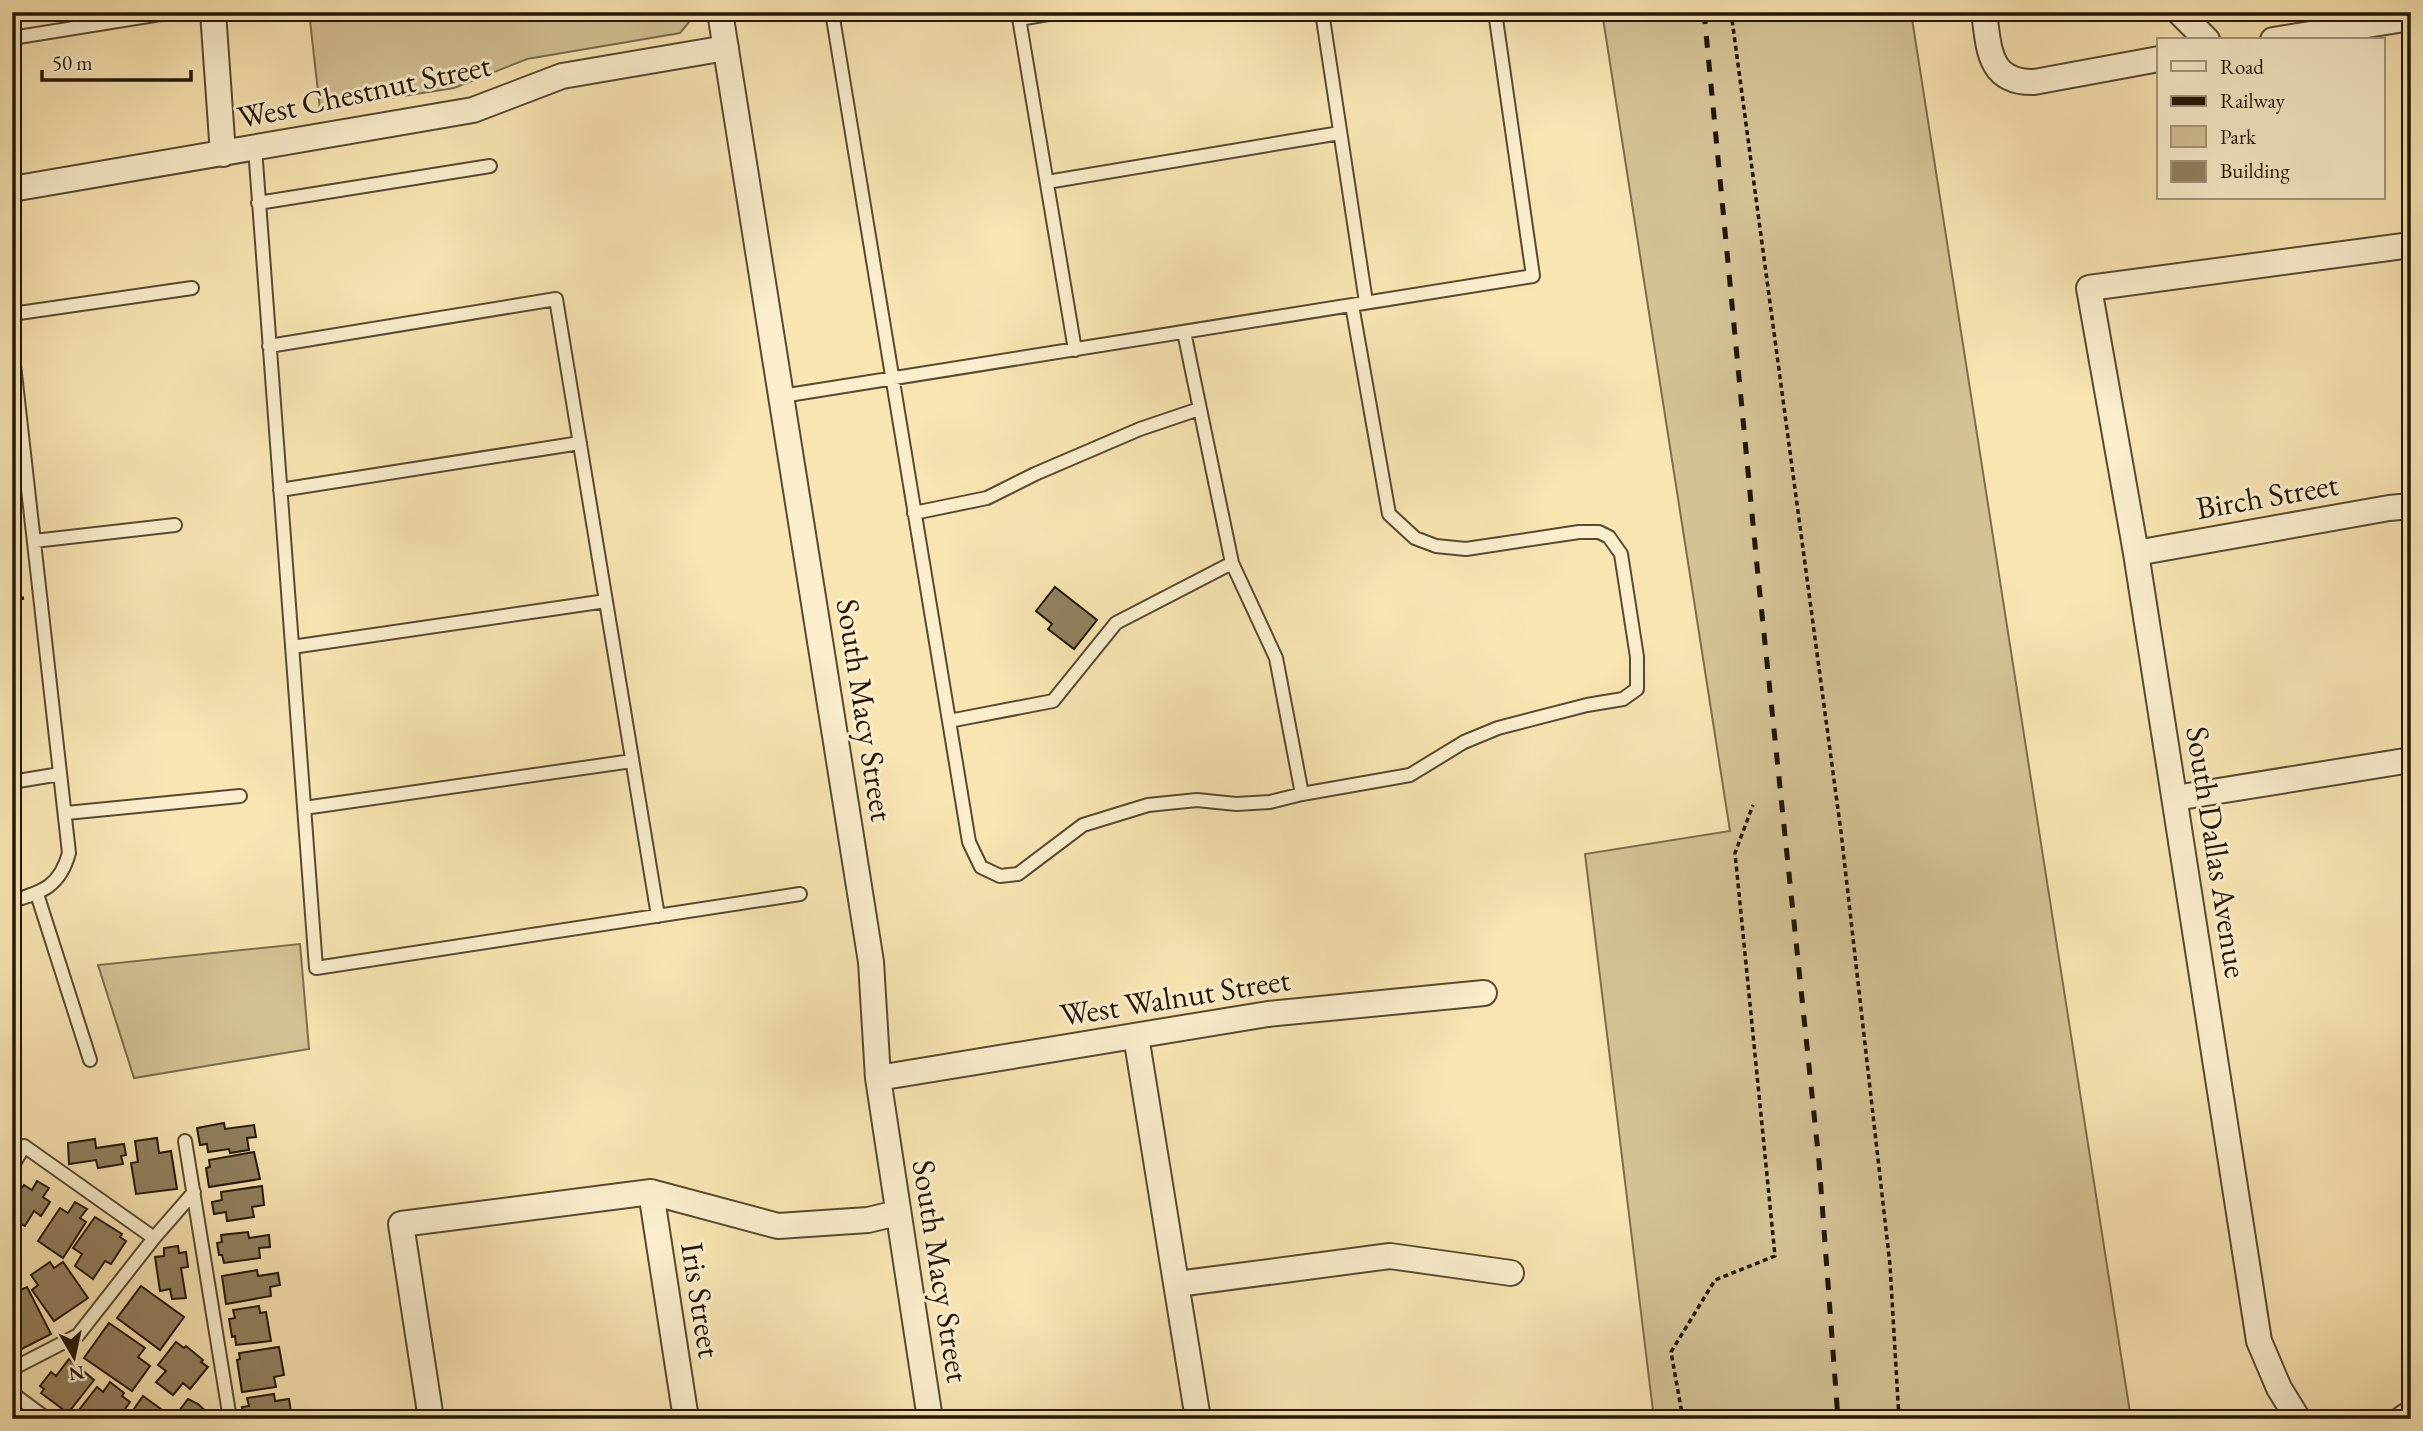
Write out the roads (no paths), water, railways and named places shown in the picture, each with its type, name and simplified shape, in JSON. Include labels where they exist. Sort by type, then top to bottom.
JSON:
[{"type":"street","points":[[213,12],[223,154]]},
{"type":"street","name":"South Macy Street","points":[[720,12],[871,962],[878,1078],[930,1419]]},
{"type":"street","points":[[1984,12],[1991,56],[2007,78],[2020,82],[2034,82],[2157,60]]},
{"type":"street","points":[[2179,12],[2205,38]]},
{"type":"street","points":[[2328,32],[2351,12]]},
{"type":"street","points":[[2287,38],[2411,18]]},
{"type":"street","name":"West Chestnut Street","points":[[12,189],[473,110],[562,76],[726,48]]},
{"type":"street","name":"South Dallas Avenue","points":[[2298,1419],[2278,1388],[2259,1341],[2136,553],[2089,288],[2411,245]]},
{"type":"street","name":"Birch Street","points":[[2136,553],[2411,506]]},
{"type":"street","points":[[2175,797],[2410,762]]},
{"type":"street","name":"West Walnut Street","points":[[878,1078],[1268,1014],[1484,993]]},
{"type":"street","points":[[1136,1036],[1198,1419]]},
{"type":"street","points":[[431,1419],[401,1224],[651,1192],[778,1226],[868,1220],[897,1213]]},
{"type":"street","name":"Iris Street","points":[[651,1192],[686,1419]]},
{"type":"street","points":[[1177,1284],[1390,1256],[1511,1273]]},
{"type":"street","points":[[2402,1419],[2411,1413]]},
{"type":"lane","points":[[12,38],[173,12]]},
{"type":"lane","points":[[832,12],[969,842],[981,867],[1000,876],[1018,873],[1083,825],[1148,805],[1197,800],[1236,804],[1270,802],[1410,775],[1464,742],[1498,728],[1587,705],[1623,699],[1637,689],[1637,657],[1621,554],[1609,537],[1599,532],[1578,532],[1466,549],[1436,546],[1415,538],[1389,514],[1352,305]]},
{"type":"lane","points":[[1060,12],[1019,16],[1075,350]]},
{"type":"lane","points":[[1322,12],[1366,302]]},
{"type":"lane","points":[[782,396],[1533,275],[1495,12]]},
{"type":"lane","points":[[1047,182],[1340,133]]},
{"type":"lane","points":[[254,148],[316,968],[800,894]]},
{"type":"lane","points":[[258,203],[490,166]]},
{"type":"lane","points":[[12,314],[192,288]]},
{"type":"lane","points":[[269,346],[556,299],[658,916]]},
{"type":"lane","points":[[1184,332],[1232,563],[1276,659],[1302,794]]},
{"type":"lane","points":[[12,347],[69,853],[65,868],[57,881],[37,894],[12,901]]},
{"type":"lane","points":[[914,513],[987,498],[1116,439],[1199,409]]},
{"type":"lane","points":[[280,490],[580,443]]},
{"type":"lane","points":[[34,541],[175,526]]},
{"type":"lane","points":[[948,721],[1053,701],[1116,623],[1232,563]]},
{"type":"lane","points":[[292,647],[606,601]]},
{"type":"lane","points":[[304,808],[632,761]]},
{"type":"lane","points":[[12,782],[61,774]]},
{"type":"lane","points":[[66,813],[240,796]]},
{"type":"lane","points":[[37,894],[90,1060]]},
{"type":"lane","points":[[185,1140],[230,1419]]},
{"type":"lane","points":[[12,1167],[24,1146],[154,1238]]},
{"type":"lane","points":[[12,1369],[78,1335],[194,1192]]},
{"type":"lane","points":[[12,1393],[47,1419]]},
{"type":"railway","points":[[1704,12],[1758,576],[1819,1162],[1838,1419]]}]
